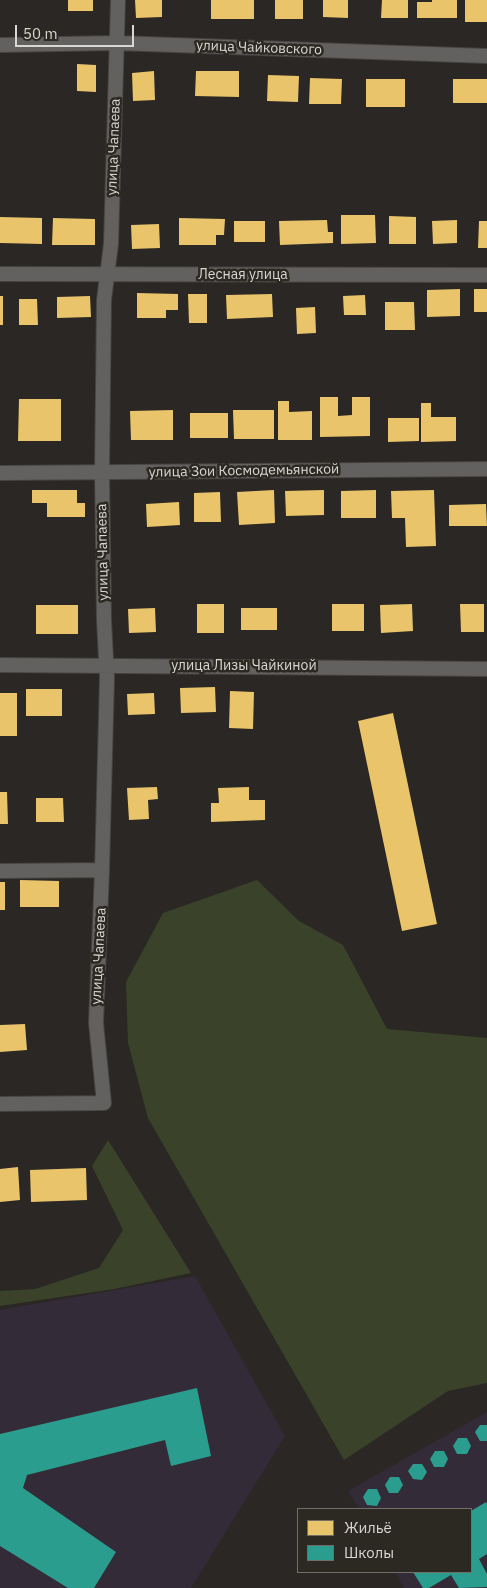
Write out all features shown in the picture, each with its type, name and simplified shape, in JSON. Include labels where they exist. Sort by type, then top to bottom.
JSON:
[{"type":"street","name":"улица Чапаева","points":[[0,1104],[104,1103],[96,1023],[108,665],[104,620],[102,472],[104,300],[111,244],[118,0]]},
{"type":"street","name":"улица Чайковского","points":[[0,46],[117,43],[487,56]]},
{"type":"street","name":"Лесная улица","points":[[0,274],[487,275]]},
{"type":"street","name":"улица Зои Космодемьянской","points":[[0,473],[487,469]]},
{"type":"street","name":"улица Лизы Чайкиной","points":[[0,664],[487,669]]},
{"type":"street","points":[[0,871],[102,870]]},
{"type":"shaded area","points":[[195,1276],[285,1436],[191,1588],[0,1588],[0,1310]]},
{"type":"shaded area","points":[[487,1412],[487,1588],[404,1588],[396,1573],[472,1573],[472,1508],[358,1508],[348,1491]]},
{"type":"green space","points":[[257,880],[299,921],[343,945],[387,1029],[487,1038],[487,1383],[448,1391],[344,1460],[148,1118],[128,1043],[126,982],[163,913]]},
{"type":"green space","points":[[108,1140],[191,1273],[114,1289],[0,1306],[0,1291],[35,1289],[99,1268],[123,1230],[92,1166]]},
{"type":"building: Жильё","points":[[68,0],[93,0],[93,11],[68,11]]},
{"type":"building: Жильё","points":[[135,0],[162,0],[162,17],[136,18]]},
{"type":"building: Жильё","points":[[211,0],[254,0],[254,19],[211,19]]},
{"type":"building: Жильё","points":[[275,0],[303,0],[303,19],[275,19]]},
{"type":"building: Жильё","points":[[323,0],[348,0],[348,18],[323,17]]},
{"type":"building: Жильё","points":[[382,0],[408,0],[408,18],[381,18]]},
{"type":"building: Жильё","points":[[432,0],[457,0],[457,18],[417,18],[417,2],[432,2]]},
{"type":"building: Жильё","points":[[465,0],[487,0],[487,22],[465,22]]},
{"type":"building: Жильё","points":[[77,64],[96,65],[96,92],[77,91]]},
{"type":"building: Жильё","points":[[154,71],[155,100],[133,101],[132,73]]},
{"type":"building: Жильё","points":[[196,71],[239,71],[239,97],[195,96]]},
{"type":"building: Жильё","points":[[268,75],[299,76],[298,102],[267,101]]},
{"type":"building: Жильё","points":[[310,78],[342,79],[341,104],[309,104]]},
{"type":"building: Жильё","points":[[366,79],[405,79],[405,107],[366,107]]},
{"type":"building: Жильё","points":[[453,79],[487,79],[487,103],[453,103]]},
{"type":"building: Жильё","points":[[341,215],[375,215],[376,243],[341,244]]},
{"type":"building: Жильё","points":[[389,216],[416,217],[416,244],[389,244]]},
{"type":"building: Жильё","points":[[0,217],[42,218],[42,244],[0,243]]},
{"type":"building: Жильё","points":[[53,218],[95,219],[95,245],[52,245]]},
{"type":"building: Жильё","points":[[179,218],[225,219],[224,235],[216,235],[216,245],[179,245]]},
{"type":"building: Жильё","points":[[327,220],[328,232],[333,232],[333,243],[280,245],[279,221]]},
{"type":"building: Жильё","points":[[457,220],[457,243],[433,244],[432,221]]},
{"type":"building: Жильё","points":[[234,221],[265,221],[265,242],[234,242]]},
{"type":"building: Жильё","points":[[479,221],[487,221],[487,248],[478,248]]},
{"type":"building: Жильё","points":[[159,224],[160,248],[132,249],[131,225]]},
{"type":"building: Жильё","points":[[460,289],[460,316],[427,317],[427,290]]},
{"type":"building: Жильё","points":[[474,289],[487,289],[487,312],[474,312]]},
{"type":"building: Жильё","points":[[137,293],[178,294],[178,310],[166,310],[166,318],[137,318]]},
{"type":"building: Жильё","points":[[188,294],[207,294],[207,323],[189,323]]},
{"type":"building: Жильё","points":[[272,294],[273,317],[227,319],[226,295]]},
{"type":"building: Жильё","points":[[365,295],[366,315],[344,315],[343,296]]},
{"type":"building: Жильё","points":[[0,296],[3,296],[3,325],[0,325]]},
{"type":"building: Жильё","points":[[90,296],[91,317],[57,318],[57,297]]},
{"type":"building: Жильё","points":[[19,299],[37,299],[38,325],[19,325]]},
{"type":"building: Жильё","points":[[385,302],[414,302],[415,330],[385,330]]},
{"type":"building: Жильё","points":[[315,307],[316,333],[297,334],[296,308]]},
{"type":"building: Жильё","points":[[320,397],[338,397],[338,416],[352,415],[352,397],[370,397],[370,436],[320,437]]},
{"type":"building: Жильё","points":[[19,399],[61,399],[61,441],[18,441]]},
{"type":"building: Жильё","points":[[278,401],[289,401],[289,412],[312,411],[312,440],[278,440]]},
{"type":"building: Жильё","points":[[421,403],[431,403],[431,417],[456,417],[456,441],[421,442]]},
{"type":"building: Жильё","points":[[173,410],[173,440],[131,440],[130,411]]},
{"type":"building: Жильё","points":[[233,410],[274,410],[274,439],[234,439]]},
{"type":"building: Жильё","points":[[190,413],[228,413],[228,438],[190,438]]},
{"type":"building: Жильё","points":[[388,418],[419,418],[419,441],[388,442]]},
{"type":"building: Жильё","points":[[32,490],[77,490],[77,503],[85,503],[85,517],[47,517],[47,503],[32,503]]},
{"type":"building: Жильё","points":[[274,490],[275,523],[239,525],[237,492]]},
{"type":"building: Жильё","points":[[324,490],[324,515],[286,516],[285,491]]},
{"type":"building: Жильё","points":[[376,490],[376,518],[341,518],[341,491]]},
{"type":"building: Жильё","points":[[434,490],[436,546],[406,547],[405,518],[392,518],[391,491]]},
{"type":"building: Жильё","points":[[220,492],[221,522],[194,522],[194,493]]},
{"type":"building: Жильё","points":[[179,502],[180,525],[147,527],[146,504]]},
{"type":"building: Жильё","points":[[486,504],[487,526],[449,526],[449,505]]},
{"type":"building: Жильё","points":[[197,604],[224,604],[224,633],[197,633]]},
{"type":"building: Жильё","points":[[332,604],[364,604],[364,631],[332,631]]},
{"type":"building: Жильё","points":[[412,604],[413,631],[381,633],[380,605]]},
{"type":"building: Жильё","points":[[460,604],[484,604],[484,632],[461,632]]},
{"type":"building: Жильё","points":[[36,605],[78,605],[78,634],[36,634]]},
{"type":"building: Жильё","points":[[155,608],[156,632],[129,633],[128,609]]},
{"type":"building: Жильё","points":[[241,608],[277,608],[277,630],[241,630]]},
{"type":"building: Жильё","points":[[215,687],[216,712],[181,713],[180,688]]},
{"type":"building: Жильё","points":[[26,689],[62,689],[62,716],[26,716]]},
{"type":"building: Жильё","points":[[230,691],[254,692],[253,729],[229,728]]},
{"type":"building: Жильё","points":[[0,693],[17,693],[17,736],[0,736]]},
{"type":"building: Жильё","points":[[154,693],[155,714],[128,715],[127,694]]},
{"type":"building: Жильё","points":[[393,713],[437,924],[402,931],[358,721]]},
{"type":"building: Жильё","points":[[157,787],[158,799],[148,800],[149,819],[129,820],[127,788]]},
{"type":"building: Жильё","points":[[249,787],[249,800],[265,800],[265,820],[211,822],[211,803],[219,803],[218,788]]},
{"type":"building: Жильё","points":[[0,792],[7,792],[8,824],[0,824]]},
{"type":"building: Жильё","points":[[36,798],[63,798],[64,822],[36,822]]},
{"type":"building: Жильё","points":[[20,880],[59,881],[59,907],[20,907]]},
{"type":"building: Жильё","points":[[0,882],[5,882],[5,910],[0,910]]},
{"type":"building: Жильё","points":[[25,1024],[27,1050],[0,1052],[0,1025]]},
{"type":"building: Жильё","points":[[18,1167],[20,1200],[0,1202],[0,1169]]},
{"type":"building: Жильё","points":[[86,1168],[87,1200],[31,1202],[30,1170]]},
{"type":"building: Школы","points":[[197,1388],[211,1456],[171,1466],[165,1440],[27,1475],[23,1488],[116,1552],[94,1588],[68,1588],[0,1546],[0,1434]]},
{"type":"building: Школы","points":[[480,1425],[487,1425],[487,1441],[480,1441],[475,1432]]},
{"type":"building: Школы","points":[[458,1438],[467,1438],[471,1446],[467,1454],[457,1454],[453,1446]]},
{"type":"building: Школы","points":[[435,1451],[444,1451],[448,1459],[444,1467],[434,1467],[430,1459]]},
{"type":"building: Школы","points":[[413,1464],[422,1464],[427,1472],[422,1480],[413,1479],[408,1471]]},
{"type":"building: Школы","points":[[390,1477],[399,1477],[403,1485],[398,1493],[389,1493],[385,1485]]},
{"type":"building: Школы","points":[[368,1489],[377,1489],[381,1498],[377,1506],[367,1505],[363,1497]]},
{"type":"building: Школы","points":[[486,1502],[487,1554],[479,1559],[487,1574],[487,1587],[459,1588],[451,1575],[429,1588],[423,1588],[414,1573],[472,1573],[472,1510]]}]
